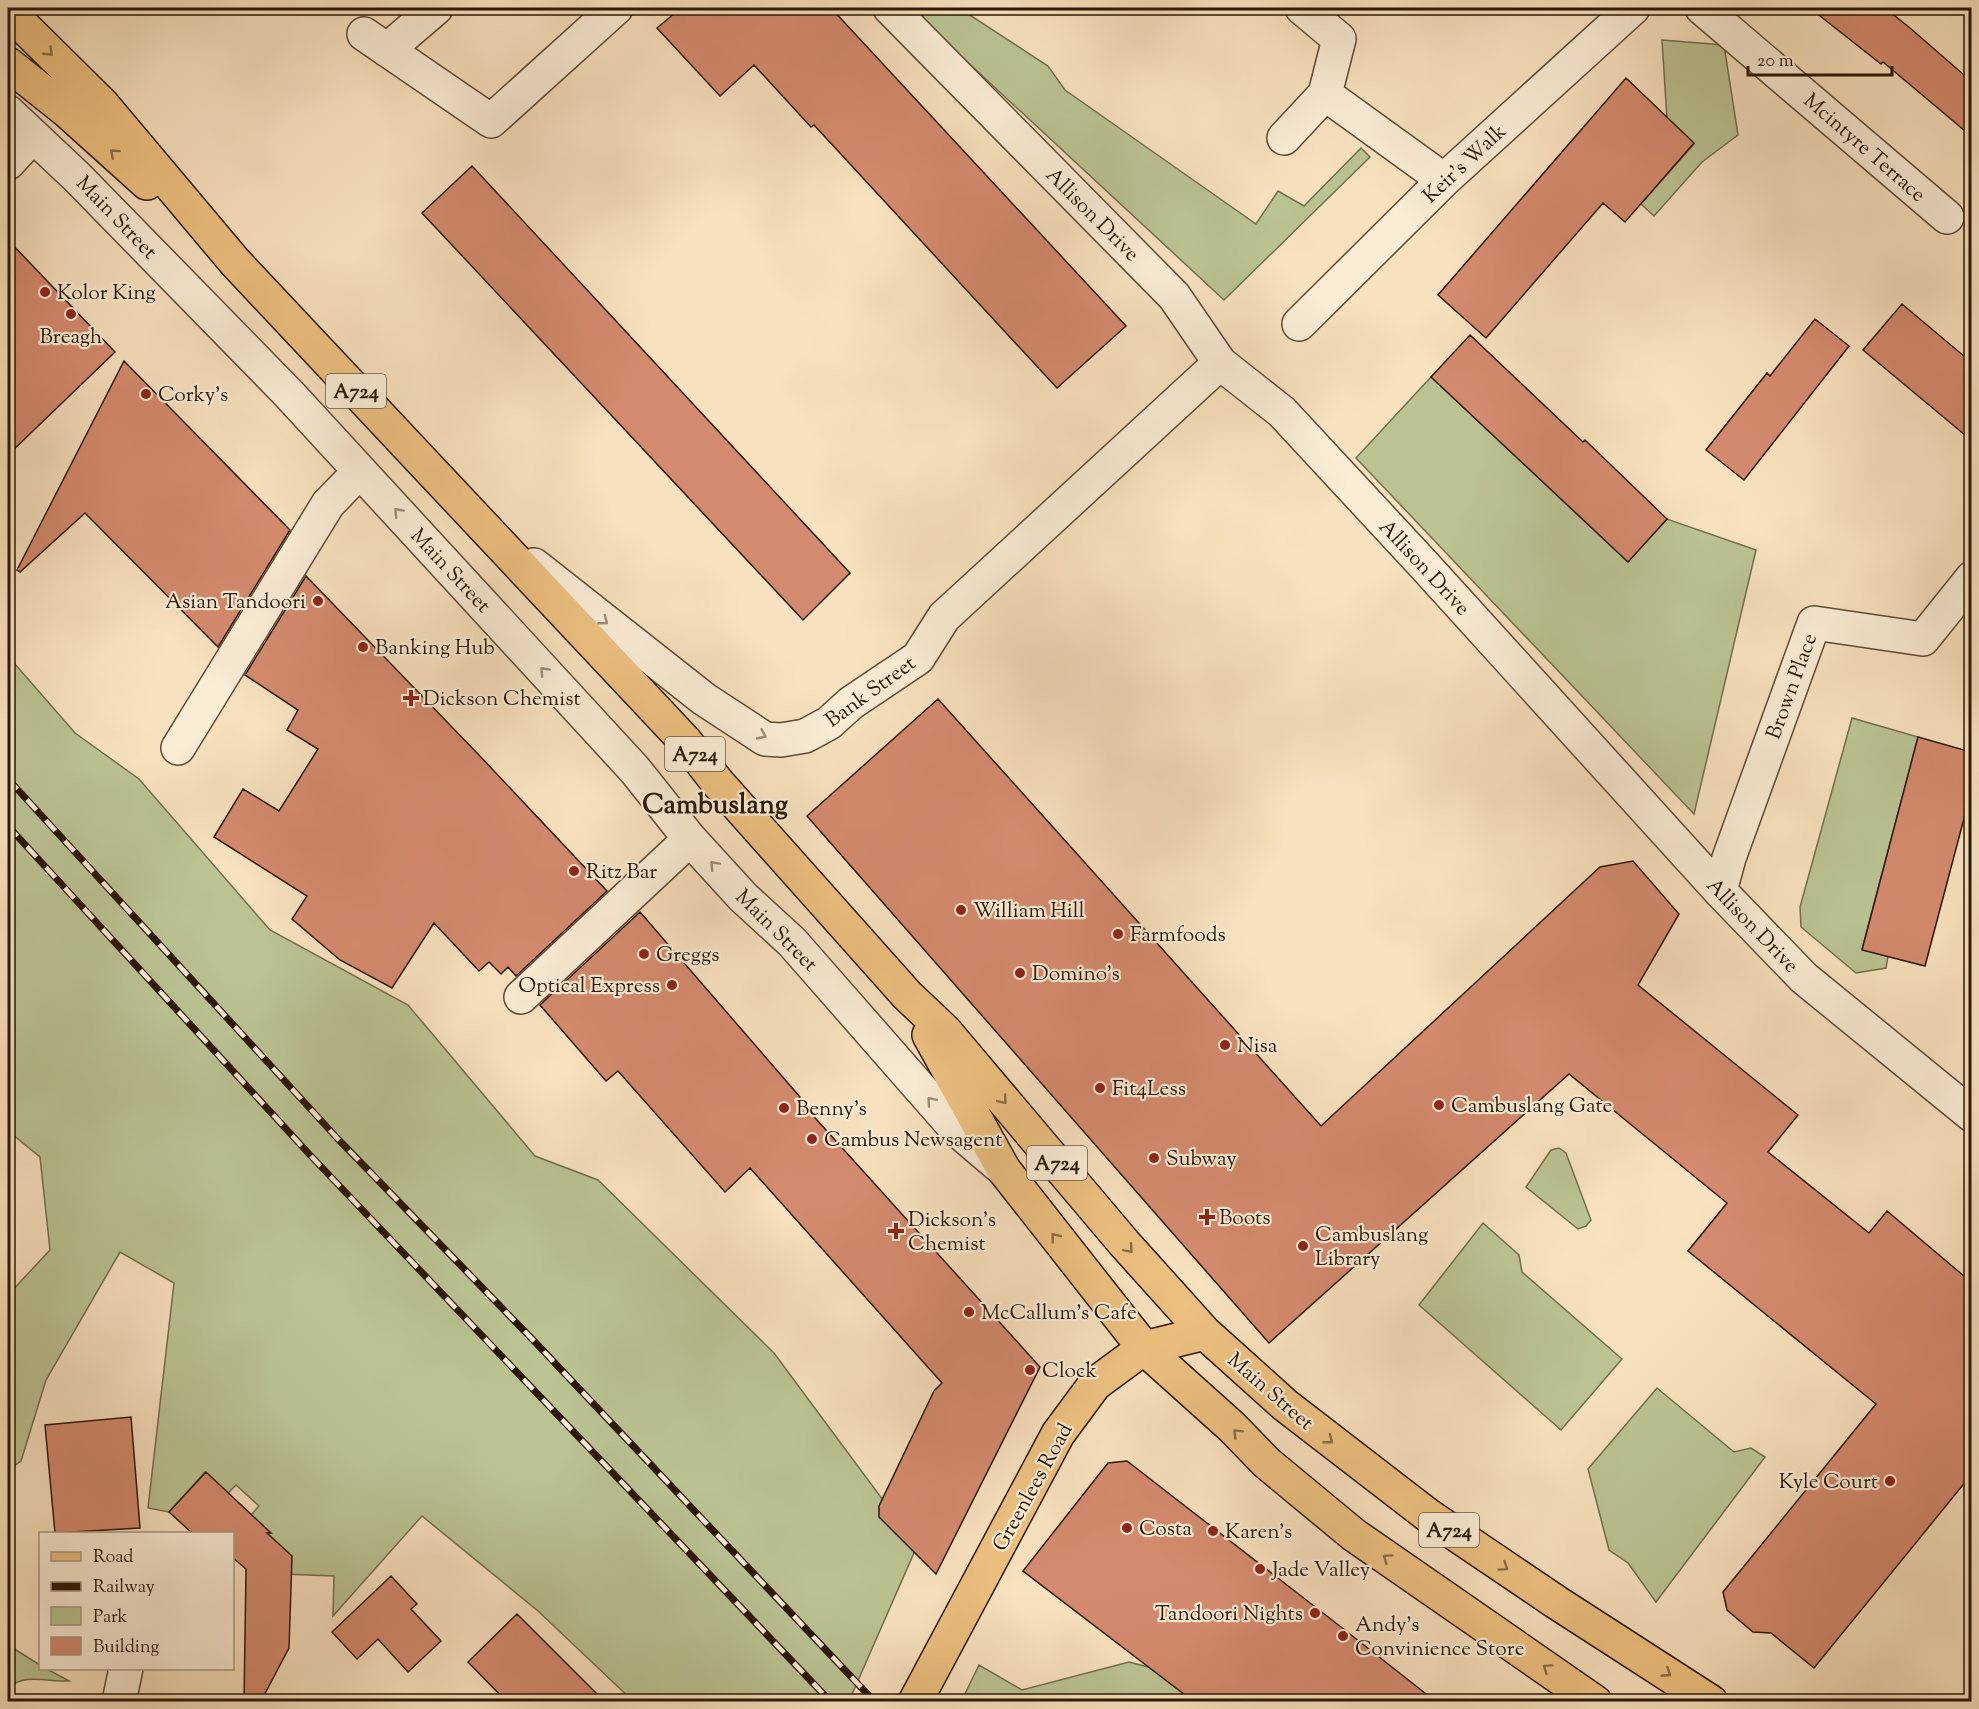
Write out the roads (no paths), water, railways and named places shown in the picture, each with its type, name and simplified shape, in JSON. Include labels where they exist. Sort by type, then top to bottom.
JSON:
[{"type":"main road","name":"Main Street","points":[[8,11],[103,105],[236,262],[685,741],[718,783],[907,995],[945,1031],[1124,1243],[1205,1333],[1285,1405],[1429,1516],[1711,1701]]},
{"type":"main road","name":"Main Street","points":[[8,64],[67,111],[236,262]]},
{"type":"main road","name":"Main Street","points":[[907,995],[1004,1170],[1144,1348],[1232,1427],[1267,1463],[1354,1535],[1595,1701]]},
{"type":"main road","name":"Greenlees Road","points":[[915,1701],[1058,1434],[1095,1384],[1144,1348],[1205,1333]]},
{"type":"street","points":[[436,8],[376,42],[491,120],[616,8]]},
{"type":"street","name":"Allison Drive","points":[[890,8],[1174,296],[1220,363],[1282,412],[1720,891],[1803,978],[1971,1115]]},
{"type":"street","points":[[1284,138],[1325,94],[1339,39],[1302,8]]},
{"type":"street","name":"Keir's Walk","points":[[1299,324],[1444,180],[1633,8]]},
{"type":"street","name":"Mcintyre Terrace","points":[[1702,8],[1947,217]]},
{"type":"street","points":[[1325,94],[1444,180]]},
{"type":"street","name":"Main Street","points":[[8,112],[110,210],[289,393],[635,770],[690,839],[743,897],[792,942],[956,1129],[1004,1170]]},
{"type":"street","points":[[8,163],[33,136]]},
{"type":"street","name":"Bank Street","points":[[476,520],[704,699],[765,739],[781,740],[805,736],[829,723],[851,702],[918,658],[944,617],[1220,363]]},
{"type":"street","points":[[178,748],[328,504],[360,471]]},
{"type":"street","name":"Brown Place","points":[[1720,891],[1729,858],[1814,623],[1923,639],[1971,578]]},
{"type":"street","points":[[521,997],[690,839]]},
{"type":"street","points":[[119,1701],[126,1670]]},
{"type":"railway","points":[[8,779],[337,1138],[536,1343],[875,1702]]},
{"type":"railway","points":[[8,826],[310,1155],[831,1702]]},
{"type":"place","name":"Kolor King","points":[[45,292]]},
{"type":"place","name":"Breagh","points":[[71,314]]},
{"type":"place","name":"Corky's","points":[[146,394]]},
{"type":"place","name":"Asian Tandoori","points":[[318,601]]},
{"type":"place","name":"Banking Hub","points":[[363,647]]},
{"type":"place","name":"Dickson Chemist","points":[[411,698]]},
{"type":"place","name":"Ritz Bar","points":[[574,871]]},
{"type":"place","name":"William Hill","points":[[961,910]]},
{"type":"place","name":"Farmfoods","points":[[1118,934]]},
{"type":"place","name":"Greggs","points":[[644,954]]},
{"type":"place","name":"Domino's","points":[[1020,973]]},
{"type":"place","name":"Optical Express","points":[[672,985]]},
{"type":"place","name":"Nisa","points":[[1225,1045]]},
{"type":"place","name":"Fit4Less","points":[[1100,1088]]},
{"type":"place","name":"Cambuslang Gate","points":[[1439,1105]]},
{"type":"place","name":"Benny's","points":[[784,1108]]},
{"type":"place","name":"Cambus Newsagent","points":[[812,1139]]},
{"type":"place","name":"Subway","points":[[1154,1158]]},
{"type":"place","name":"Boots","points":[[1207,1217]]},
{"type":"place","name":"Dickson's Chemist","points":[[896,1231]]},
{"type":"place","name":"Cambuslang Library","points":[[1303,1246]]},
{"type":"place","name":"McCallum's Cafe","points":[[969,1312]]},
{"type":"place","name":"Clock","points":[[1030,1370]]},
{"type":"place","name":"Kyle Court","points":[[1890,1481]]},
{"type":"place","name":"Costa","points":[[1127,1528]]},
{"type":"place","name":"Karen's","points":[[1213,1531]]},
{"type":"place","name":"Jade Valley","points":[[1260,1569]]},
{"type":"place","name":"Tandoori Nights","points":[[1315,1613]]},
{"type":"place","name":"Andy's Convinience Store","points":[[1343,1636]]},
{"type":"district","name":"Cambuslang","points":[[715,804]]}]
